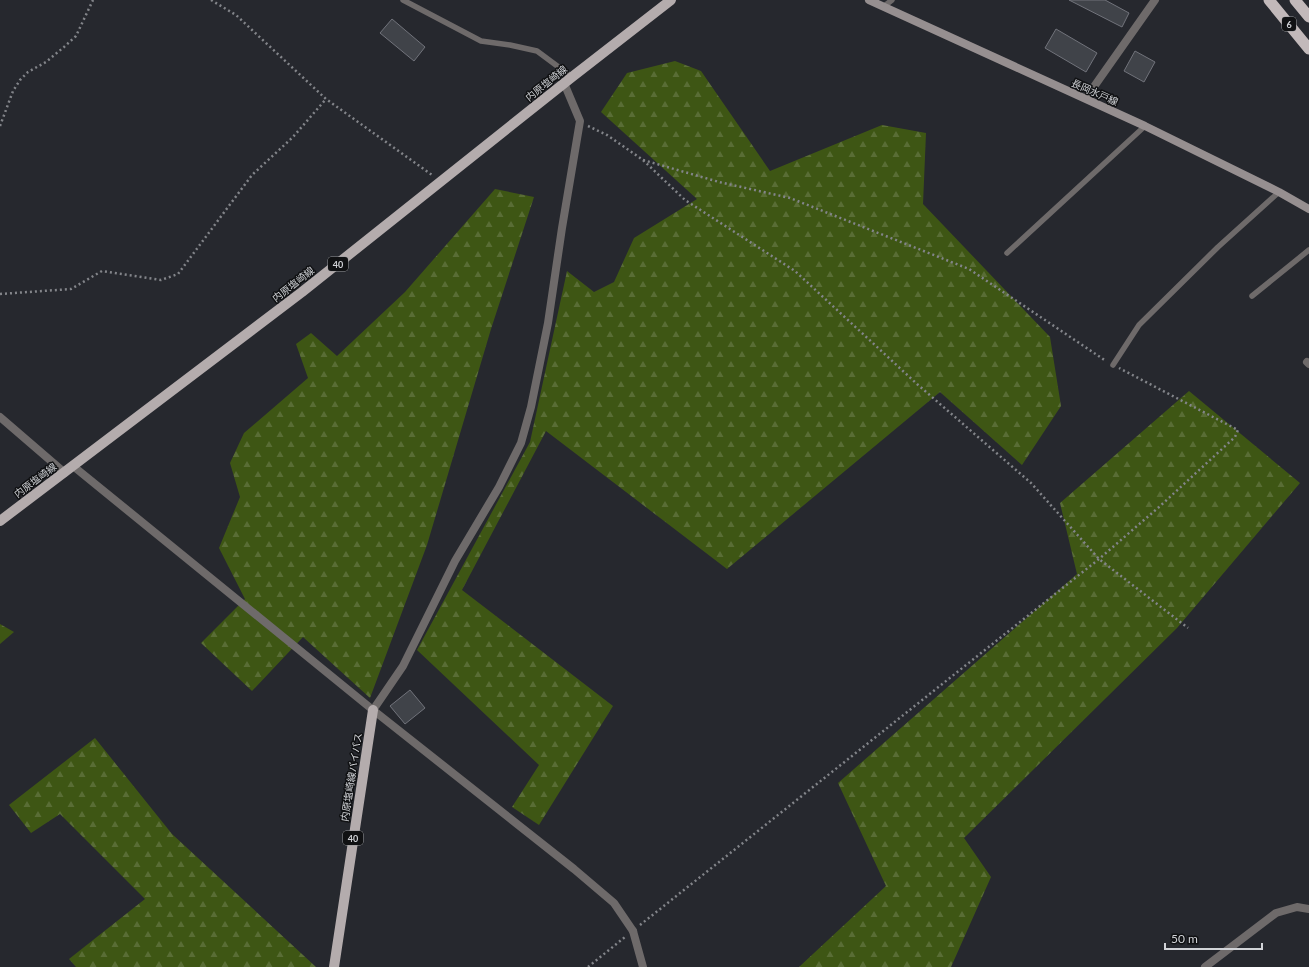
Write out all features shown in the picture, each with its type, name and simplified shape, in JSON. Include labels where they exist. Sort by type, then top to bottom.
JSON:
[{"type":"highway","name":"6","points":[[1269,0],[1309,49]]},
{"type":"highway","name":"6","points":[[1295,0],[1309,18]]},
{"type":"main road","name":"内原塩崎線","points":[[0,521],[302,292],[671,0]]},
{"type":"main road","name":"長岡水戸線","points":[[869,0],[1145,126],[1279,192],[1309,209]]},
{"type":"main road","name":"内原塩崎線バイパス","points":[[334,967],[373,710]]},
{"type":"street","points":[[1086,98],[1156,0]]},
{"type":"street","points":[[373,710],[403,666],[455,561],[499,487],[521,444],[531,407],[548,323],[580,121],[568,80]]},
{"type":"street","points":[[0,418],[65,473]]},
{"type":"street","points":[[73,466],[373,710],[614,903],[633,931],[643,967]]},
{"type":"street","points":[[1205,967],[1276,913],[1297,907],[1309,909]]},
{"type":"lane","points":[[403,0],[481,41],[510,45],[537,52],[568,80]]},
{"type":"lane","points":[[883,7],[892,0]]},
{"type":"lane","points":[[1007,253],[1145,126]]},
{"type":"lane","points":[[1113,365],[1139,325],[1218,247],[1279,192]]},
{"type":"lane","points":[[1252,296],[1309,250]]},
{"type":"path","points":[[0,126],[12,91],[20,80],[28,72],[46,62],[76,36],[93,0]]},
{"type":"path","points":[[210,0],[236,15],[326,99],[442,182]]},
{"type":"path","points":[[0,294],[71,289],[102,271],[161,280],[178,274],[252,175],[293,137],[326,99]]},
{"type":"path","points":[[580,121],[607,135],[643,160],[686,200],[795,271],[917,384],[1031,483],[1099,559],[1188,628]]},
{"type":"path","points":[[588,967],[1099,559],[1235,437],[1238,430],[1113,365],[969,269],[790,198],[719,182],[643,160]]},
{"type":"green space","points":[[675,61],[701,71],[770,171],[882,125],[926,133],[923,204],[1050,337],[1061,406],[1022,465],[940,392],[727,569],[546,431],[462,590],[613,706],[539,825],[512,807],[539,765],[417,650],[530,442],[567,271],[594,292],[614,282],[634,238],[697,199],[601,112],[627,73]]},
{"type":"green space","points":[[495,189],[534,197],[491,329],[427,545],[370,698],[303,637],[252,691],[201,643],[245,599],[219,548],[240,497],[230,463],[244,433],[308,378],[296,344],[311,333],[337,356],[405,292]]},
{"type":"green space","points":[[1189,391],[1300,483],[1177,628],[964,838],[991,877],[951,967],[799,967],[886,886],[838,783],[1077,574],[1060,503]]},
{"type":"green space","points":[[0,624],[14,632],[0,644]]},
{"type":"green space","points":[[95,738],[172,834],[316,967],[76,967],[69,959],[145,899],[60,814],[31,833],[9,805]]},
{"type":"building","points":[[1069,0],[1105,0],[1129,13],[1122,27]]},
{"type":"building","points":[[392,19],[425,47],[414,61],[380,33]]},
{"type":"building","points":[[1056,29],[1097,53],[1086,72],[1045,48]]},
{"type":"building","points":[[1135,51],[1155,62],[1144,82],[1124,71]]},
{"type":"building","points":[[410,690],[425,708],[405,724],[390,706]]}]
